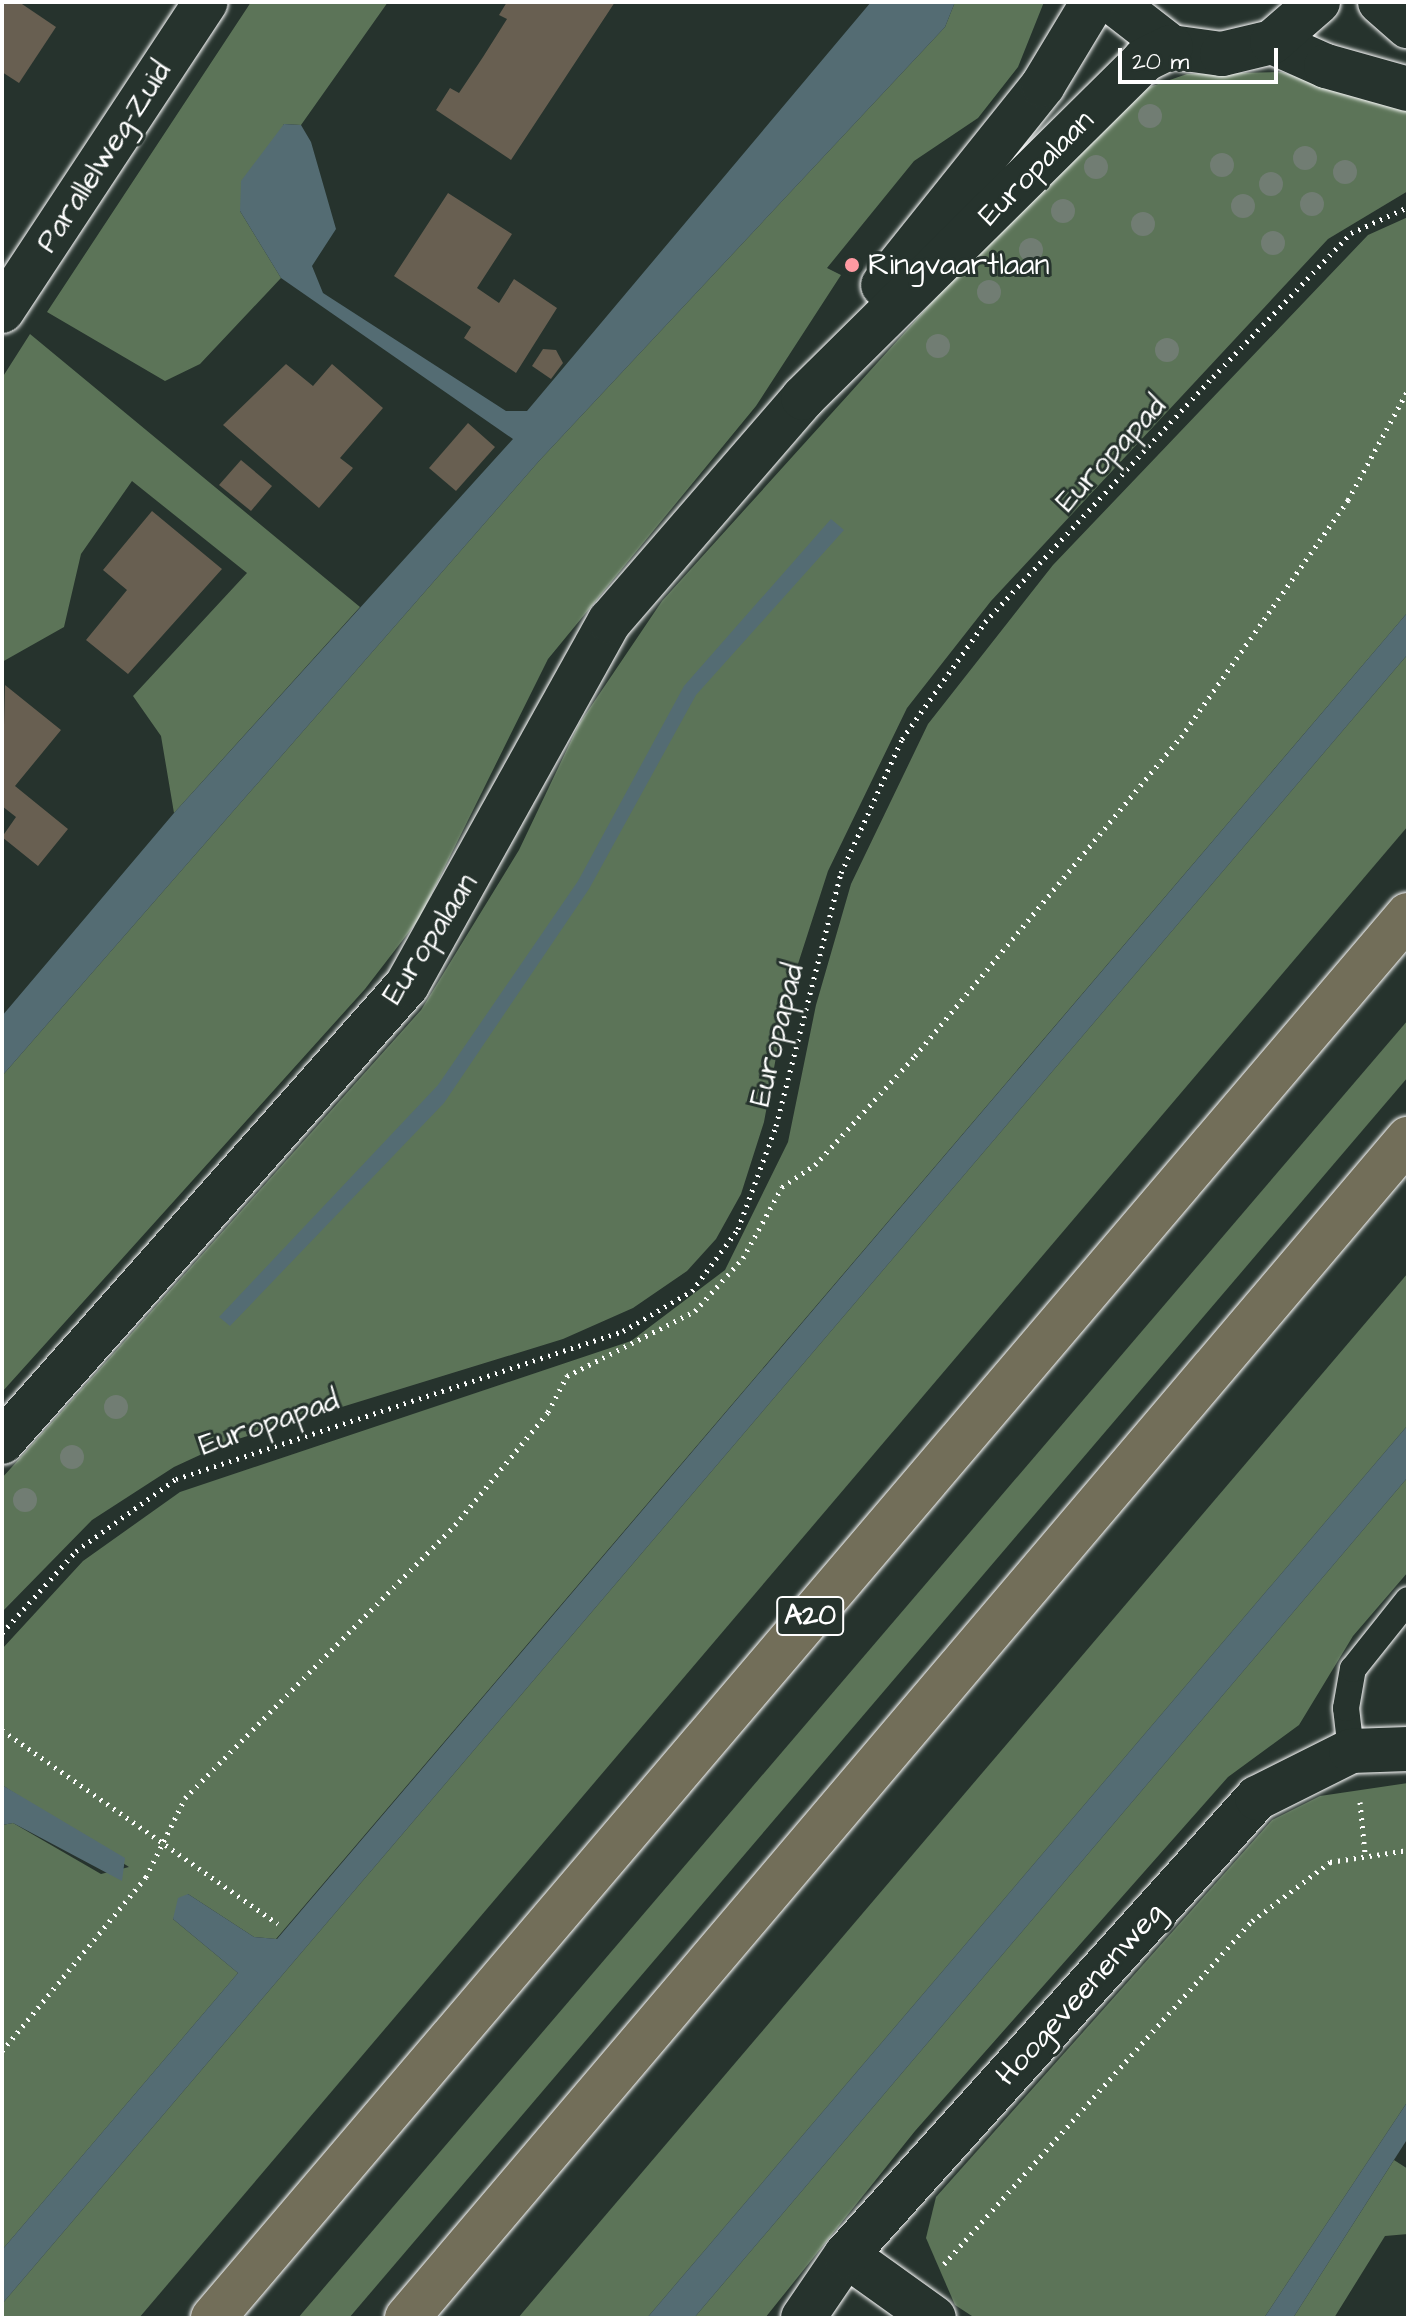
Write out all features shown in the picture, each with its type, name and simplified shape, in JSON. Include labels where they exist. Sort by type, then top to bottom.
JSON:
[{"type":"highway","name":"A20","points":[[213,2318],[1408,915]]},
{"type":"highway","points":[[407,2318],[1408,1139]]},
{"type":"main road","name":"Parallelweg-Zuid","points":[[2,311],[206,2]]},
{"type":"main road","name":"Europalaan","points":[[803,398],[873,297],[1043,85],[1093,2]]},
{"type":"main road","points":[[1113,2],[1171,47],[1222,54],[1272,42],[1318,2]]},
{"type":"main road","points":[[1380,2],[1408,26]]},
{"type":"main road","points":[[1272,42],[1326,66],[1408,89]]},
{"type":"main road","name":"Europalaan","points":[[2,1442],[407,985],[610,621],[803,398],[1144,60],[1171,47]]},
{"type":"main road","name":"Hoogeveenenweg","points":[[803,2318],[846,2255],[1257,1798],[1351,1751],[1408,1749]]},
{"type":"main road","points":[[846,2255],[918,2308]]},
{"type":"lane","points":[[1351,1751],[1346,1708],[1353,1669],[1408,1600]]},
{"type":"path","name":"Europapad","points":[[2,1633],[76,1551],[176,1479],[623,1331],[692,1291],[738,1229],[776,1126],[841,873],[902,739],[985,622],[1224,366],[1351,233],[1408,207]]},
{"type":"path","points":[[2,2051],[146,1877],[185,1798],[455,1525],[548,1412],[567,1376],[695,1311],[743,1258],[782,1187],[815,1165],[915,1056],[1181,737],[1348,500],[1408,390]]},
{"type":"path","points":[[2,1730],[163,1840],[278,1924]]},
{"type":"path","points":[[918,2308],[995,2214],[1282,1894],[1330,1862],[1408,1850]]},
{"type":"green space","points":[[251,2],[388,2],[301,125],[284,124],[240,211],[281,278],[200,364],[165,381],[47,312]]},
{"type":"green space","points":[[955,2],[1044,2],[1018,67],[978,118],[914,161],[827,268],[841,275],[756,406],[548,659],[419,919],[365,989],[2,1392],[2,1076],[539,461],[945,27]]},
{"type":"green space","points":[[1281,72],[1408,108],[1408,191],[1328,239],[991,601],[907,708],[828,871],[787,998],[764,1122],[741,1194],[716,1239],[687,1271],[633,1308],[563,1339],[228,1442],[174,1467],[92,1520],[2,1612],[2,1478],[421,1010],[519,850],[579,724],[662,601],[972,258],[1138,91],[1187,74]]},
{"type":"green space","points":[[1408,217],[1408,612],[276,1939],[254,1937],[188,1894],[173,1919],[238,1973],[2,2250],[2,1825],[13,1823],[101,1874],[129,1867],[2,1785],[2,1649],[83,1561],[180,1492],[631,1341],[725,1270],[788,1142],[816,1005],[851,884],[928,724],[1053,565],[1368,235]]},
{"type":"green space","points":[[30,334],[360,607],[174,813],[161,736],[133,696],[247,573],[132,481],[81,554],[64,627],[2,662],[2,378]]},
{"type":"green space","points":[[1408,654],[1408,826],[139,2318],[2,2318],[2,2304]]},
{"type":"green space","points":[[1408,1020],[1408,1077],[349,2318],[298,2318]]},
{"type":"green space","points":[[1408,1273],[1408,1425],[647,2318],[518,2318]]},
{"type":"green space","points":[[1408,1477],[1408,1572],[1353,1636],[1299,1725],[1228,1777],[915,2131],[765,2318],[694,2318]]},
{"type":"green space","points":[[1408,1783],[1408,2101],[1264,2318],[975,2318],[955,2305],[926,2238],[936,2197],[1272,1820],[1320,1796]]},
{"type":"green space","points":[[1394,2160],[1408,2169],[1408,2234],[1385,2236],[1334,2318],[1293,2318]]},
{"type":"water","points":[[871,2],[955,2],[945,27],[539,461],[2,1076],[2,1016],[174,813],[513,439],[281,278],[240,211],[241,181],[284,124],[301,125],[311,142],[336,229],[312,266],[323,293],[506,411],[527,411]]},
{"type":"water","points":[[831,519],[844,530],[696,695],[589,889],[444,1103],[230,1326],[219,1317],[438,1085],[578,881],[684,686]]},
{"type":"water","points":[[1408,612],[1408,654],[2,2304],[2,2250],[238,1973],[173,1919],[178,1898],[188,1894],[254,1937],[277,1939]]},
{"type":"water","points":[[1408,1425],[1408,1477],[694,2318],[647,2318]]},
{"type":"water","points":[[2,1785],[125,1858],[122,1881],[13,1823],[2,1825]]},
{"type":"water","points":[[1408,2101],[1408,2138],[1293,2318],[1264,2318]]},
{"type":"building","points":[[2,2],[19,2],[56,27],[19,83],[2,72]]},
{"type":"building","points":[[507,2],[615,2],[511,160],[436,110],[450,88],[459,93],[483,57],[507,19],[499,15]]},
{"type":"building","points":[[448,193],[512,234],[477,288],[499,303],[514,279],[557,308],[516,373],[464,338],[471,327],[394,276]]},
{"type":"building","points":[[543,349],[556,350],[563,363],[551,379],[532,366]]},
{"type":"building","points":[[286,364],[313,386],[332,364],[383,408],[340,458],[353,468],[319,508],[223,425]]},
{"type":"building","points":[[468,423],[495,447],[456,491],[429,468]]},
{"type":"building","points":[[241,460],[272,486],[251,511],[219,485]]},
{"type":"building","points":[[152,511],[222,569],[128,674],[86,640],[127,590],[103,570]]},
{"type":"building","points":[[5,685],[61,730],[15,786],[68,829],[38,866],[2,837],[16,817],[2,806]]},
{"type":"place","name":"Ringvaartlaan","points":[[852,265]]}]
